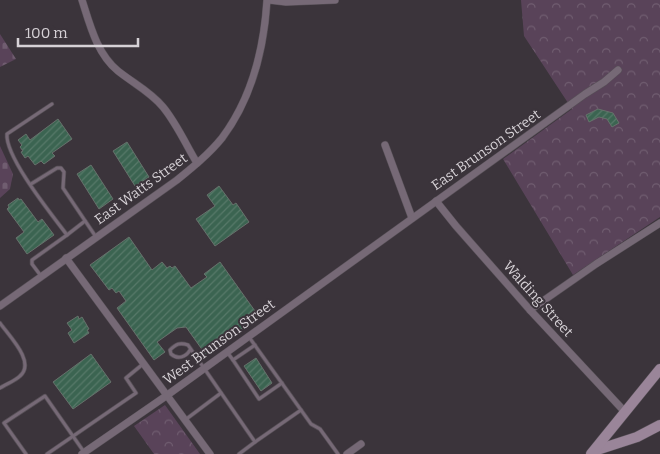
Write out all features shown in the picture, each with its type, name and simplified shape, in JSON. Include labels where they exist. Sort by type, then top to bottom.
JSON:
[{"type":"main road","points":[[592,453],[660,369]]},
{"type":"main road","points":[[592,453],[637,437],[660,425]]},
{"type":"street","points":[[82,0],[94,36],[108,61],[117,70],[149,93],[163,107],[197,164]]},
{"type":"street","points":[[268,0],[286,2],[335,0]]},
{"type":"street","name":"East Watts Street","points":[[0,306],[177,180],[197,164],[222,138],[233,122],[250,87],[261,50],[268,0]]},
{"type":"street","name":"East Brunson Street","points":[[368,249],[584,94],[604,82],[618,70]]},
{"type":"street","points":[[385,145],[412,218]]},
{"type":"street","name":"Walding Street","points":[[436,201],[530,310],[625,412]]},
{"type":"street","points":[[530,310],[596,264],[660,223]]},
{"type":"street","name":"West Brunson Street","points":[[83,453],[166,396],[368,249]]},
{"type":"street","points":[[66,258],[210,454]]},
{"type":"street","points":[[347,454],[361,444]]},
{"type":"lane","points":[[52,104],[8,134],[6,141],[13,157],[30,184],[67,235]]},
{"type":"lane","points":[[30,184],[57,168],[61,168],[64,172],[63,188],[96,237]]},
{"type":"lane","points":[[41,276],[32,264],[32,260],[85,221]]},
{"type":"lane","points":[[0,323],[25,358],[26,367],[21,375],[0,388]]},
{"type":"lane","points":[[248,336],[311,424],[320,429],[338,454]]},
{"type":"lane","points":[[190,350],[188,354],[180,357],[174,357],[170,350],[179,343],[188,346],[255,442]]},
{"type":"lane","points":[[233,360],[255,346]]},
{"type":"lane","points":[[227,352],[259,399],[282,383]]},
{"type":"lane","points":[[47,454],[136,393],[126,378],[143,364]]},
{"type":"lane","points":[[185,420],[221,393]]},
{"type":"lane","points":[[26,454],[4,423],[45,396],[83,453]]},
{"type":"lane","points":[[239,454],[301,410]]},
{"type":"green space","points":[[521,0],[660,0],[660,217],[573,275],[503,159],[572,109],[524,36]]},
{"type":"green space","points":[[0,34],[16,59],[0,67]]},
{"type":"green space","points":[[0,146],[13,174],[10,189],[0,198]]},
{"type":"green space","points":[[165,405],[200,454],[154,454],[134,426]]},
{"type":"building","points":[[598,109],[613,113],[619,123],[612,127],[607,119],[599,117],[589,122],[586,115]]},
{"type":"building","points":[[58,119],[72,139],[52,153],[55,156],[44,164],[41,161],[35,165],[28,156],[25,158],[21,152],[23,151],[20,147],[22,145],[18,140],[26,134],[30,140]]},
{"type":"building","points":[[127,142],[149,177],[135,186],[113,151]]},
{"type":"building","points":[[91,165],[113,199],[99,209],[77,174]]},
{"type":"building","points":[[219,186],[233,205],[236,203],[249,222],[215,246],[196,219],[215,206],[207,195]]},
{"type":"building","points":[[18,198],[19,200],[21,199],[38,222],[42,219],[54,235],[27,254],[16,238],[24,232],[7,209],[8,205]]},
{"type":"building","points":[[129,237],[152,270],[162,262],[167,268],[175,266],[191,288],[207,277],[204,274],[220,262],[260,318],[206,355],[186,327],[177,328],[157,342],[165,352],[154,360],[117,308],[126,301],[119,291],[116,293],[112,288],[109,290],[90,265]]},
{"type":"building","points":[[78,316],[79,319],[82,317],[89,329],[87,330],[89,333],[74,343],[68,333],[72,330],[67,323]]},
{"type":"building","points":[[91,354],[111,382],[73,409],[53,382]]},
{"type":"building","points":[[256,358],[272,383],[261,391],[244,366]]}]
